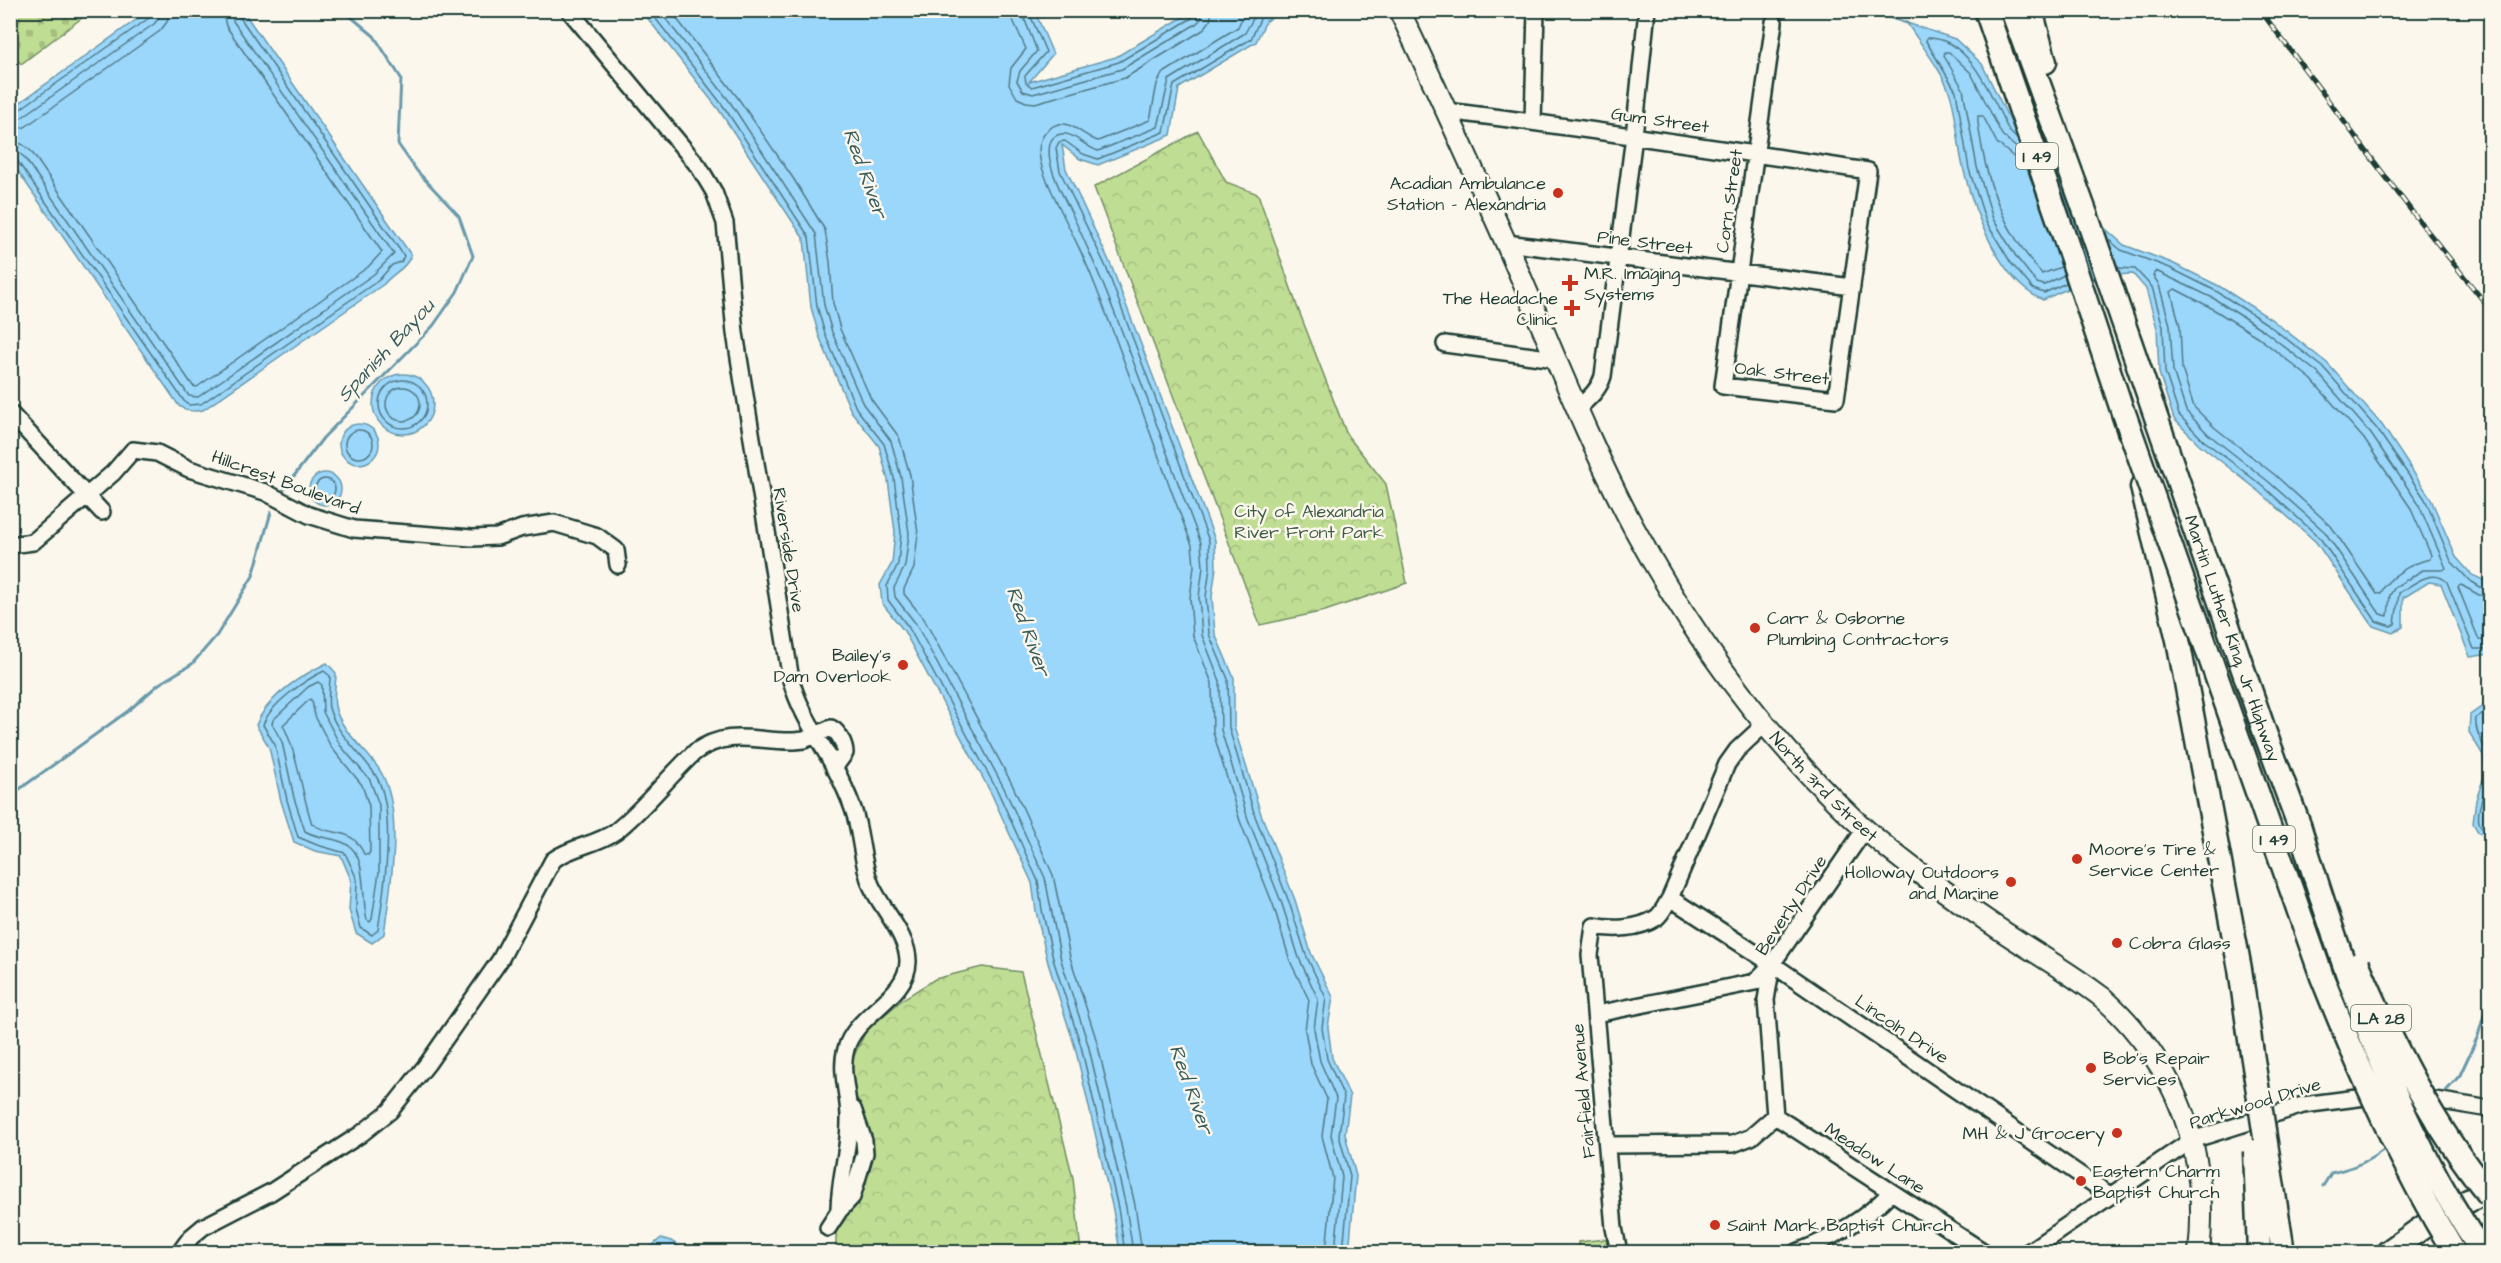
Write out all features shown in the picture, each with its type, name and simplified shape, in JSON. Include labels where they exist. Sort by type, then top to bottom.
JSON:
[{"type":"highway","name":"Martin Luther King, Jr Highway","points":[[1986,10],[2322,977],[2358,1066],[2393,1141],[2454,1252]]},
{"type":"highway","name":"Martin Luther King, Jr Highway","points":[[2012,10],[2087,217],[2265,733],[2299,825],[2343,965],[2379,1058],[2421,1148],[2482,1252]]},
{"type":"highway","points":[[2031,10],[2087,217]]},
{"type":"highway","points":[[2124,412],[2178,640],[2240,969],[2283,1252]]},
{"type":"highway","name":"LA 28","points":[[2299,825],[2389,1036],[2458,1154],[2490,1196]]},
{"type":"highway","points":[[2252,1047],[2259,1252]]},
{"type":"highway","points":[[2388,1252],[2440,1215],[2490,1190]]},
{"type":"main road","name":"North 3rd Street","points":[[1399,11],[1633,526],[1674,598],[1721,667],[1765,724],[1803,769],[1865,829],[1989,923],[2089,987],[2121,1014],[2160,1063],[2177,1096],[2192,1140],[2200,1205],[2199,1252]]},
{"type":"street","name":"Riverside Drive","points":[[569,10],[699,167],[714,192],[725,223],[735,333],[786,658],[796,697],[854,811],[870,882],[902,940],[908,959],[908,968],[899,986],[867,1016],[845,1049],[844,1074],[849,1101],[848,1139],[839,1188],[839,1211],[828,1228]]},
{"type":"street","points":[[1533,122],[1536,10]]},
{"type":"street","points":[[1578,408],[1601,384],[1634,136],[1647,10]]},
{"type":"street","name":"Corn Street","points":[[1723,386],[1774,22]]},
{"type":"street","name":"Gum Street","points":[[1446,111],[1868,171],[1852,287]]},
{"type":"street","name":"Pine Street","points":[[1506,243],[1852,287]]},
{"type":"street","name":"Oak Street","points":[[1723,386],[1836,399],[1852,287]]},
{"type":"street","points":[[1445,344],[1556,359]]},
{"type":"street","points":[[10,413],[102,512]]},
{"type":"street","name":"Hillcrest Boulevard","points":[[86,496],[113,473],[133,450],[158,453],[189,469],[265,492],[309,515],[354,529],[472,538],[497,537],[522,528],[554,523],[597,536],[616,550],[618,565]]},
{"type":"street","points":[[10,545],[33,542],[86,496]]},
{"type":"street","points":[[1670,898],[1726,764],[1737,750],[1765,724]]},
{"type":"street","points":[[180,1252],[191,1237],[203,1227],[271,1191],[361,1134],[390,1111],[429,1063],[500,960],[553,860],[561,854],[596,842],[616,831],[670,776],[708,743],[728,737],[780,741],[804,740],[815,736]]},
{"type":"street","name":"Beverly Drive","points":[[1775,1116],[1766,1000],[1772,964],[1865,829]]},
{"type":"street","name":"Fairfield Avenue","points":[[1619,1252],[1614,1228],[1590,955],[1594,926],[1620,928],[1641,924],[1657,918],[1670,898]]},
{"type":"street","name":"Lincoln Drive","points":[[1670,898],[1772,964],[2111,1196]]},
{"type":"street","points":[[1596,1014],[1755,982],[1772,964]]},
{"type":"street","name":"Parkwood Drive","points":[[2028,1252],[2192,1140],[2303,1105],[2380,1095],[2410,1096],[2490,1109]]},
{"type":"street","points":[[1608,1145],[1733,1144],[1752,1137],[1775,1116]]},
{"type":"street","name":"Meadow Lane","points":[[1775,1116],[1984,1252]]},
{"type":"street","points":[[1797,1252],[1847,1229],[1873,1212],[1891,1192]]},
{"type":"green space","points":[[10,11],[91,11],[21,64],[11,53]]},
{"type":"green space","name":"City of Alexandria River Front Park","points":[[1198,131],[1226,182],[1258,194],[1297,306],[1347,435],[1386,484],[1407,583],[1325,611],[1260,625],[1094,187]]},
{"type":"green space","points":[[982,967],[1021,972],[1073,1178],[1081,1252],[836,1252],[836,1225],[871,1156],[862,1109],[854,1093],[850,1064],[866,1031],[903,999],[935,979]]},
{"type":"green space","points":[[1606,1239],[1608,1252],[1578,1252],[1578,1242]]},
{"type":"water","points":[[150,10],[243,11],[411,255],[409,260],[384,284],[199,411],[190,411],[179,406],[11,161],[11,109]]},
{"type":"water","name":"Red River","points":[[642,11],[1031,11],[1036,14],[1053,54],[1029,82],[1116,57],[1193,11],[1280,11],[1281,13],[1266,21],[1256,42],[1179,88],[1171,135],[1098,165],[1080,159],[1062,145],[1066,169],[1111,265],[1215,540],[1216,567],[1212,597],[1215,634],[1234,678],[1234,727],[1261,814],[1295,900],[1311,953],[1333,997],[1328,1027],[1332,1058],[1350,1096],[1345,1134],[1356,1176],[1349,1252],[1120,1252],[1113,1210],[1075,1047],[1048,963],[1032,883],[992,795],[904,631],[882,603],[880,585],[892,563],[895,532],[888,480],[879,446],[851,411],[819,336],[811,307],[804,239],[719,110]]},
{"type":"water","points":[[1907,23],[1955,39],[1982,64],[2014,129],[2057,165],[2098,222],[2124,245],[2172,263],[2219,286],[2271,319],[2327,363],[2382,425],[2430,497],[2456,557],[2472,575],[2490,583],[2490,654],[2470,657],[2441,584],[2429,582],[2403,598],[2403,627],[2393,633],[2373,626],[2316,542],[2260,492],[2199,444],[2174,419],[2159,373],[2157,328],[2146,289],[2133,274],[2110,276],[2087,282],[2043,300],[2014,279],[1992,245],[1975,206],[1962,161],[1955,113],[1947,85]]},
{"type":"water","points":[[397,374],[409,374],[420,379],[428,387],[433,404],[431,416],[420,429],[409,434],[397,434],[386,429],[378,421],[373,410],[373,398],[378,387],[386,379]]},
{"type":"water","points":[[359,424],[373,430],[379,444],[373,458],[359,464],[345,458],[339,444],[345,430]]},
{"type":"water","points":[[325,473],[336,478],[341,489],[336,500],[325,505],[314,500],[309,489],[314,478]]},
{"type":"water","points":[[327,663],[336,673],[334,702],[338,716],[349,734],[377,766],[389,791],[394,853],[384,934],[372,943],[356,933],[349,910],[351,880],[341,856],[315,851],[294,842],[281,801],[269,747],[256,725],[268,705],[286,688]]},
{"type":"water","points":[[2490,701],[2489,839],[2478,832],[2473,823],[2476,800],[2485,774],[2483,755],[2469,732],[2470,715]]},
{"type":"water","points":[[661,1238],[671,1241],[688,1252],[645,1252]]},
{"type":"waterway","name":"Spanish Bayou","points":[[284,489],[323,438],[433,326],[457,292],[473,256],[459,216],[417,171],[398,144],[401,78],[374,36],[343,10]]},
{"type":"waterway","points":[[1867,10],[1907,23]]},
{"type":"waterway","name":"Spanish Bayou","points":[[10,796],[128,711],[159,684],[192,664],[217,635],[253,576],[271,512]]},
{"type":"waterway","points":[[2489,839],[2490,866]]},
{"type":"waterway","points":[[2441,1097],[2460,1075],[2478,1036],[2490,994]]},
{"type":"waterway","points":[[2323,1186],[2331,1173],[2361,1163],[2388,1146]]},
{"type":"railway","points":[[2260,10],[2413,213],[2490,309]]},
{"type":"place","name":"Acadian Ambulance Station - Alexandria","points":[[1558,193]]},
{"type":"place","name":"M.R. Imaging Systems","points":[[1570,283]]},
{"type":"place","name":"The Headache Clinic","points":[[1572,308]]},
{"type":"place","name":"Carr & Osborne Plumbing Contractors","points":[[1755,628]]},
{"type":"place","name":"Bailey's Dam Overlook","points":[[903,665]]},
{"type":"place","name":"Moore's Tire & Service Center","points":[[2077,859]]},
{"type":"place","name":"Holloway Outdoors and Marine","points":[[2011,882]]},
{"type":"place","name":"Cobra Glass","points":[[2117,943]]},
{"type":"place","name":"Bob's Repair Services","points":[[2091,1068]]},
{"type":"place","name":"MH & J Grocery","points":[[2117,1133]]},
{"type":"place","name":"Eastern Charm Baptist Church","points":[[2081,1181]]},
{"type":"place","name":"Saint Mark Baptist Church","points":[[1715,1225]]}]
